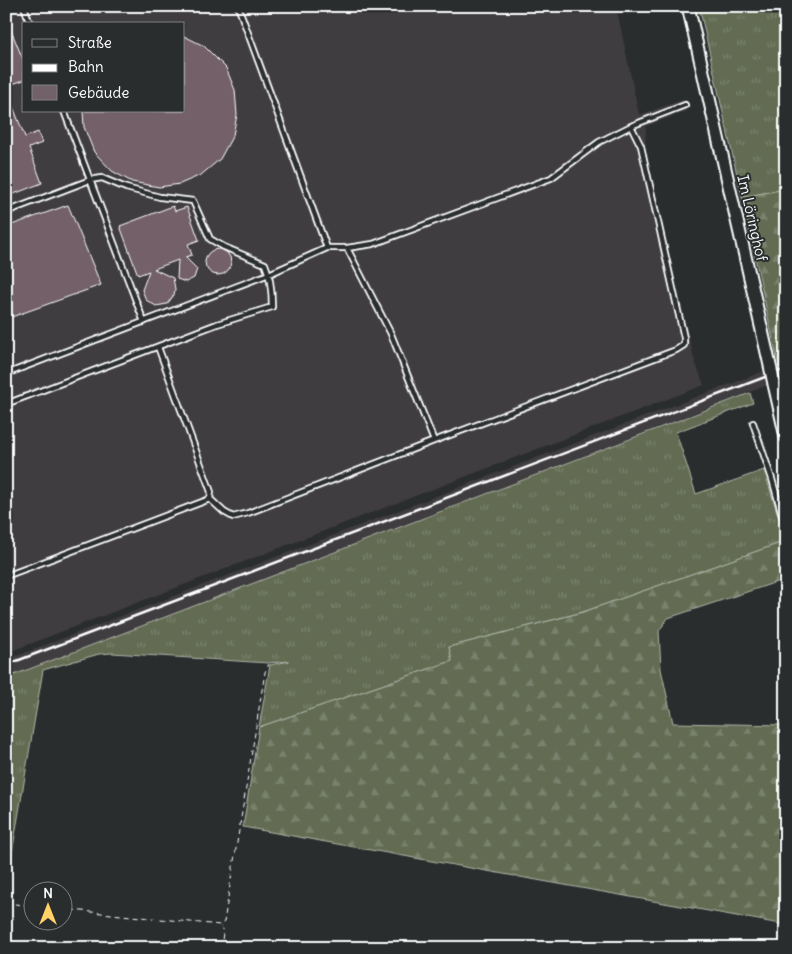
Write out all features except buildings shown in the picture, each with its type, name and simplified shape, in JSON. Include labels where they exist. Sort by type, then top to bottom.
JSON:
[{"type":"street","name":"Im Löringhof","points":[[688,6],[786,436]]},
{"type":"lane","points":[[24,6],[29,22]]},
{"type":"lane","points":[[238,6],[326,248]]},
{"type":"lane","points":[[6,374],[269,274],[326,248],[347,248],[373,244],[551,178],[599,142],[631,126],[685,105]]},
{"type":"lane","points":[[64,112],[144,322]]},
{"type":"lane","points":[[210,499],[232,517],[248,513],[434,440],[676,350],[684,344],[641,146],[631,126]]},
{"type":"lane","points":[[6,212],[90,180],[102,178],[126,188],[160,197],[193,201],[210,239],[265,264],[269,274],[272,293],[272,307],[218,324],[6,404]]},
{"type":"lane","points":[[347,248],[391,334],[434,440]]},
{"type":"lane","points":[[158,347],[211,492],[210,499]]},
{"type":"lane","points":[[753,423],[786,528]]},
{"type":"lane","points":[[6,576],[210,499]]},
{"type":"path","points":[[220,926],[224,922],[265,672],[268,664]]},
{"type":"path","points":[[6,903],[22,905]]},
{"type":"path","points":[[72,910],[220,926]]},
{"type":"path","points":[[220,926],[223,933],[221,948]]},
{"type":"shaded area","points":[[6,6],[616,6],[639,115],[683,100],[687,111],[646,126],[645,148],[694,359],[704,385],[6,653]]},
{"type":"shaded area","points":[[786,365],[786,381],[765,386],[6,678],[6,660],[762,372]]},
{"type":"green space","points":[[699,6],[757,6],[786,15],[786,189],[742,197]]},
{"type":"green space","points":[[786,189],[786,365],[779,367],[742,197]]},
{"type":"green space","points":[[750,393],[753,403],[676,432],[696,494],[764,470],[786,541],[583,612],[449,647],[452,661],[259,727],[270,665],[289,661],[268,663],[112,653],[99,654],[43,670],[6,889],[6,678]]},
{"type":"green space","points":[[786,541],[786,579],[668,618],[659,631],[661,669],[673,723],[786,725],[786,925],[243,827],[259,727],[452,661],[449,647],[583,612]]},
{"type":"railway","points":[[6,665],[786,369]]}]
